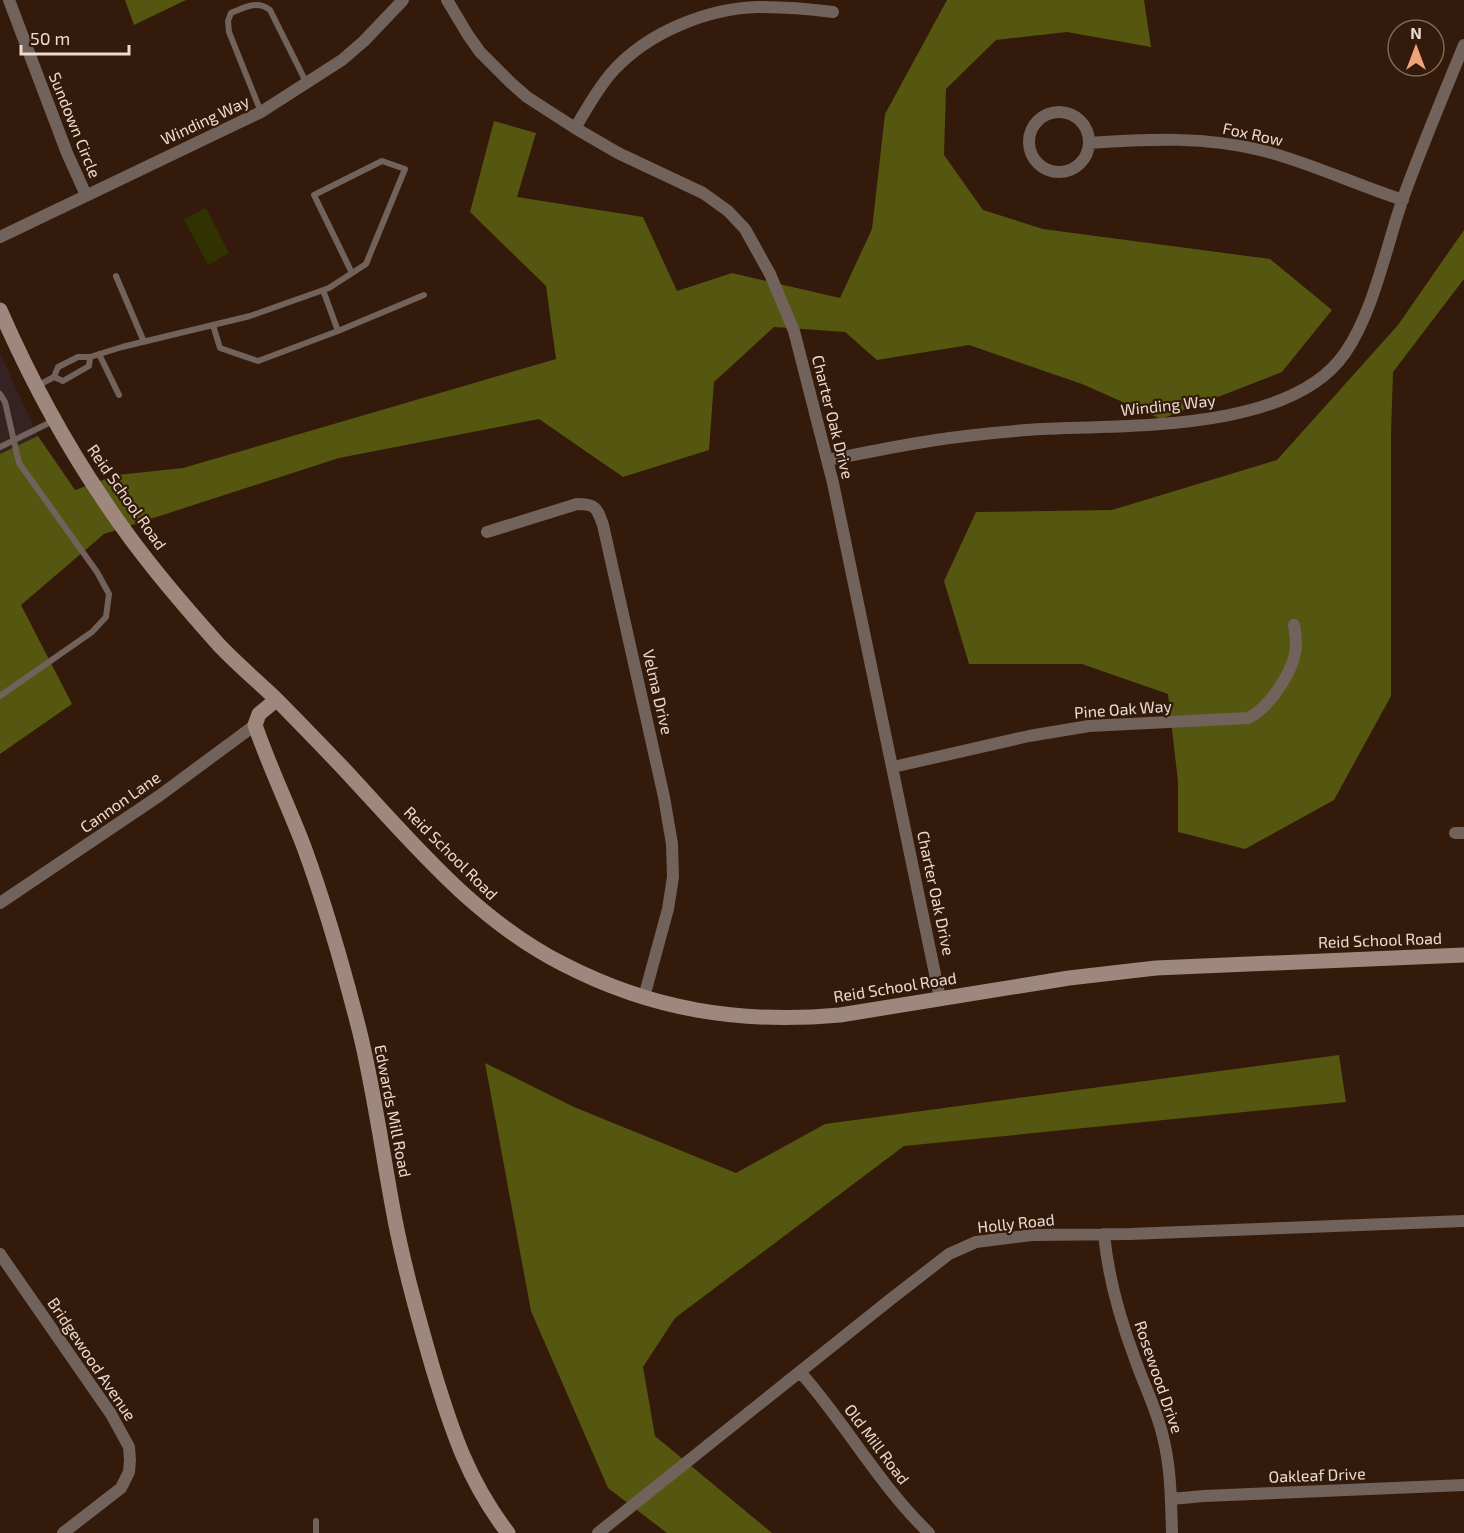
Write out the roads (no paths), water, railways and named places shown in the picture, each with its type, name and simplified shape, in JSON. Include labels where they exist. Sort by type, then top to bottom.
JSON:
[{"type":"street","name":"Sundown Circle","points":[[9,0],[67,153],[86,195]]},
{"type":"street","name":"Winding Way","points":[[0,237],[261,112],[342,60],[364,41],[403,0]]},
{"type":"street","name":"Charter Oak Drive","points":[[447,0],[468,35],[494,67],[527,97],[618,153],[712,198],[728,210],[746,229],[770,274],[794,332],[827,460],[940,998]]},
{"type":"street","points":[[575,128],[606,80],[623,60],[651,39],[710,15],[743,8],[833,12]]},
{"type":"street","name":"Winding Way","points":[[827,460],[915,443],[981,434],[1041,429],[1154,426],[1198,421],[1248,410],[1297,393],[1314,383],[1343,356],[1354,340],[1366,311],[1402,200],[1464,45]]},
{"type":"street","points":[[1060,112],[1075,116],[1081,122],[1089,135],[1089,143],[1085,158],[1080,164],[1058,172],[1050,171],[1037,163],[1029,141],[1033,126],[1038,120],[1060,112]]},
{"type":"street","name":"Fox Row","points":[[1089,143],[1168,138],[1241,146],[1289,158],[1402,200]]},
{"type":"street","name":"Reid School Road","points":[[0,310],[55,420],[104,502],[152,566],[221,646],[276,700],[444,876],[485,913],[523,941],[561,963],[612,987],[704,1012],[775,1018],[840,1015],[1069,978],[1156,968],[1464,955]]},
{"type":"street","name":"Velma Drive","points":[[487,532],[577,504],[590,504],[595,507],[603,525],[664,796],[672,844],[673,877],[668,909],[644,997]]},
{"type":"street","name":"Pine Oak Way","points":[[893,767],[1029,736],[1089,726],[1248,718],[1257,714],[1270,701],[1291,666],[1296,646],[1294,625]]},
{"type":"street","points":[[255,724],[259,714],[276,700]]},
{"type":"street","name":"Cannon Lane","points":[[0,903],[159,796],[255,724]]},
{"type":"street","name":"Edwards Mill Road","points":[[255,724],[268,763],[303,846],[345,978],[371,1082],[405,1268],[448,1420],[461,1455],[477,1487],[508,1533]]},
{"type":"street","name":"Holly Road","points":[[598,1533],[891,1299],[949,1254],[963,1247],[988,1239],[1032,1235],[1464,1221]]},
{"type":"street","name":"Rosewood Drive","points":[[1104,1234],[1107,1267],[1114,1294],[1163,1437],[1168,1464],[1172,1533]]},
{"type":"street","name":"Bridgewood Avenue","points":[[0,1254],[111,1414],[129,1447],[129,1472],[121,1488],[63,1533]]},
{"type":"street","name":"Old Mill Road","points":[[801,1373],[906,1508],[929,1533]]},
{"type":"street","name":"Oakleaf Drive","points":[[1171,1499],[1464,1485]]},
{"type":"lane","points":[[261,112],[229,32],[228,21],[231,13],[250,5],[264,5],[270,10],[307,84]]},
{"type":"lane","points":[[37,386],[54,377],[58,367],[78,357],[90,357],[250,316],[323,290],[352,273],[366,264],[405,169],[382,161],[314,195],[352,273]]},
{"type":"lane","points":[[116,276],[144,342]]},
{"type":"lane","points":[[323,290],[338,331]]},
{"type":"lane","points":[[213,325],[220,348],[258,361],[423,296]]},
{"type":"lane","points":[[99,354],[119,395]]},
{"type":"lane","points":[[54,377],[63,381],[89,366],[90,357]]},
{"type":"lane","points":[[0,394],[19,464],[97,572],[109,594],[106,617],[92,632],[0,696]]},
{"type":"lane","points":[[0,447],[55,420]]},
{"type":"lane","points":[[316,1521],[316,1533]]}]
